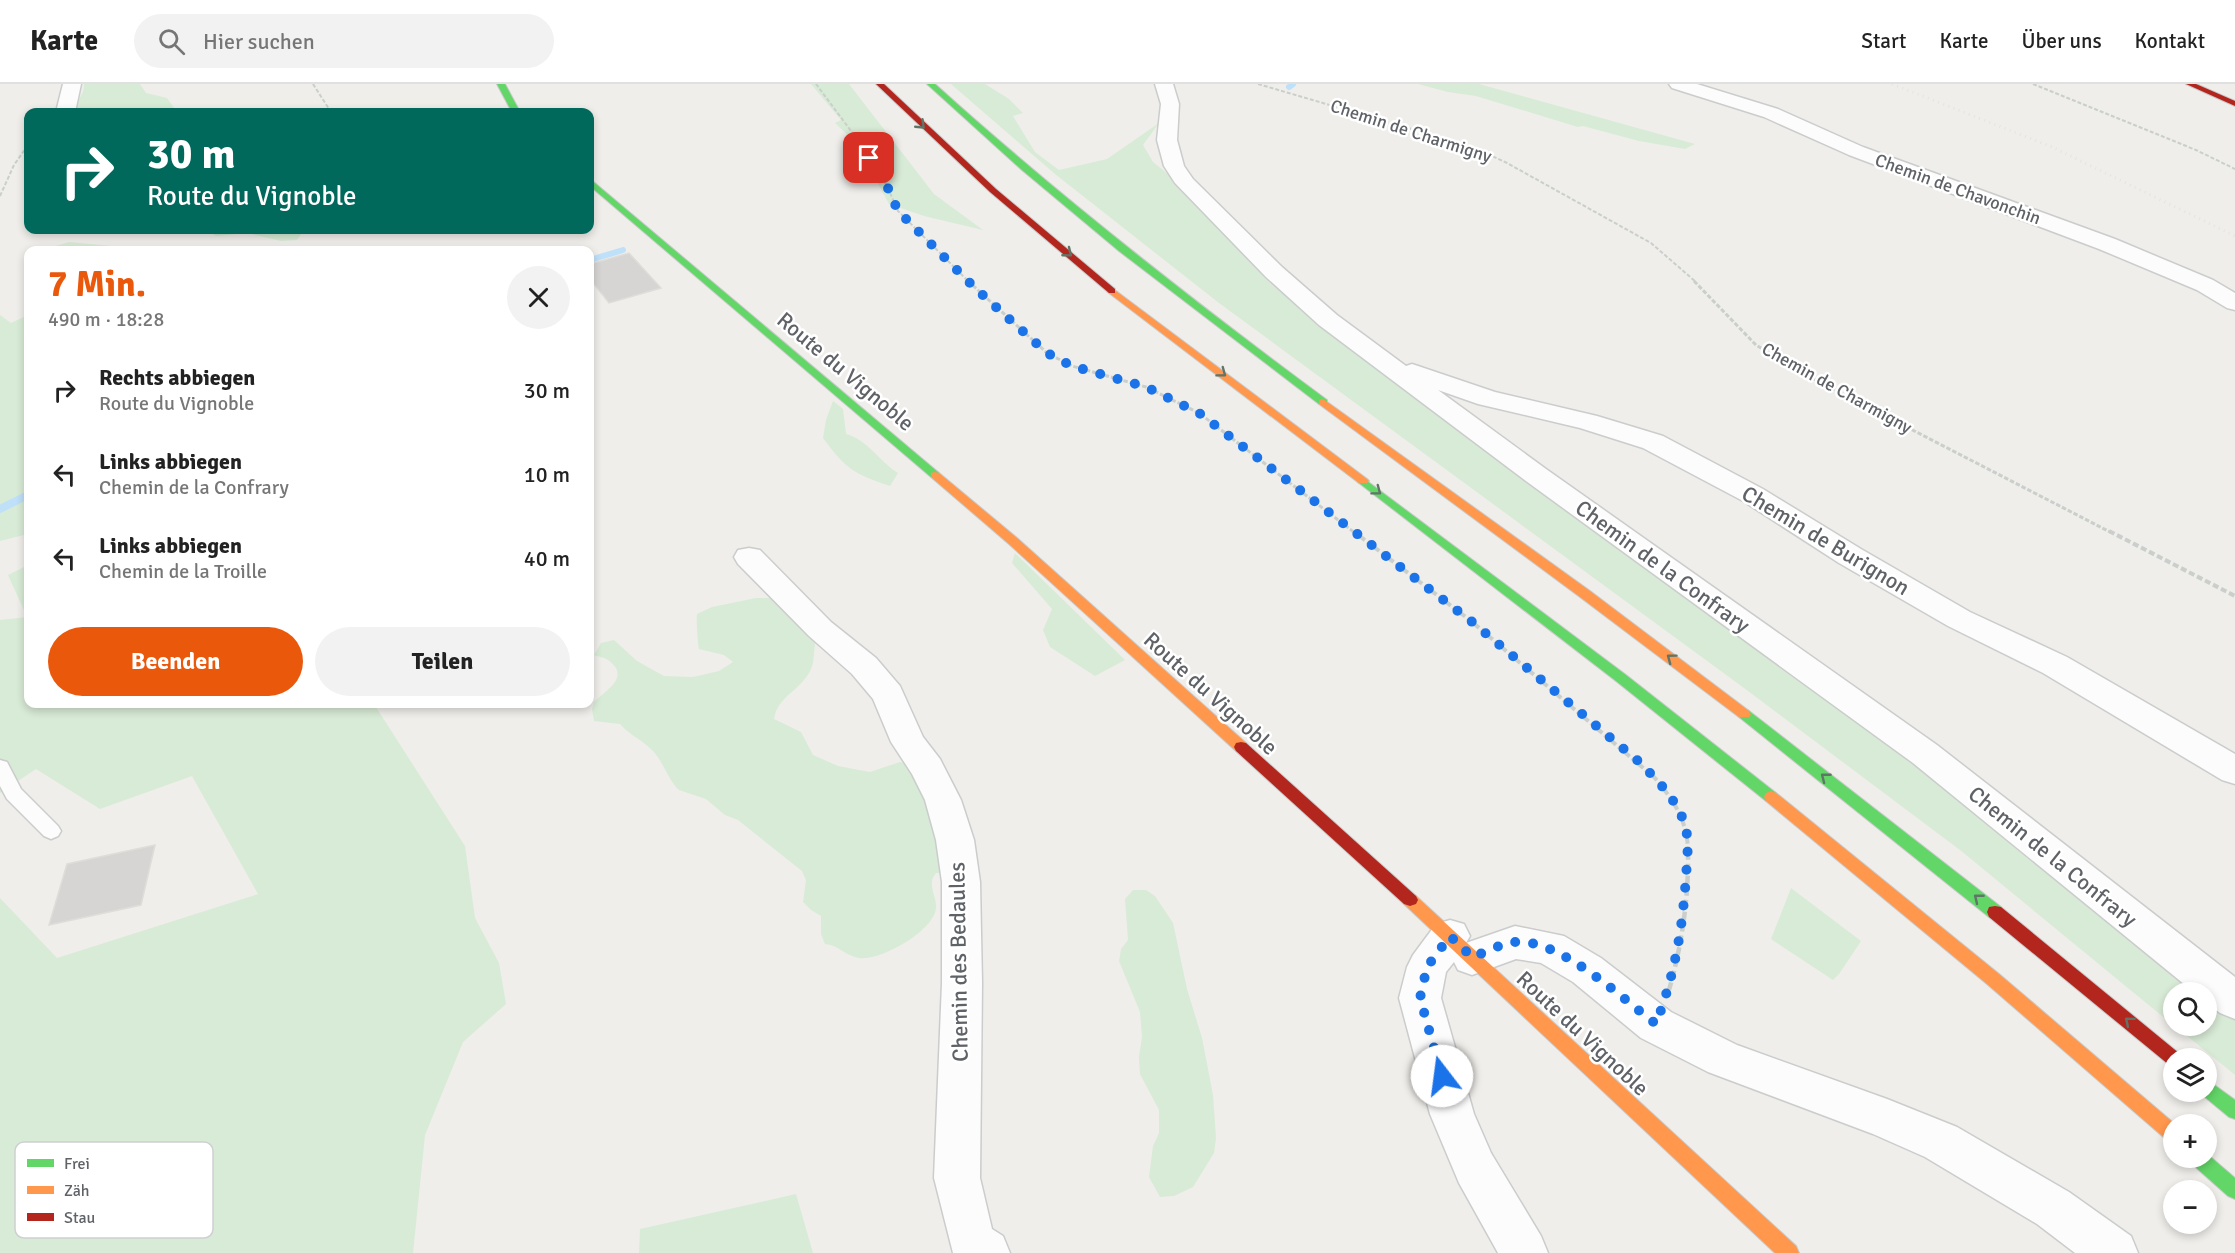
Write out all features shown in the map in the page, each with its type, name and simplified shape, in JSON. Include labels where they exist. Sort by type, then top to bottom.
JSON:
[{"type":"main road","points":[[501,84],[514,108]]},
{"type":"main road","points":[[880,84],[950,152],[1047,236],[1215,369],[1673,717],[1856,864],[2163,1126]]},
{"type":"main road","points":[[931,84],[1004,152],[1092,226],[1256,352],[1734,706],[1955,879],[2163,1050]]},
{"type":"main road","points":[[2190,84],[2235,104]]},
{"type":"main road","name":"Route du Vignoble","points":[[594,185],[1013,542],[1461,947],[1789,1253]]},
{"type":"main road","points":[[2217,1096],[2235,1111]]},
{"type":"main road","points":[[2210,1168],[2235,1190]]},
{"type":"street","points":[[67,108],[72,84]]},
{"type":"street","name":"Chemin de la Confrary","points":[[1164,84],[1170,104],[1167,140],[1174,166],[1185,183],[1274,272],[1328,320],[1536,475],[1925,754],[2235,1001]]},
{"type":"street","name":"Chemin de Chavonchin","points":[[1678,84],[1771,113],[1856,151],[2107,244],[2205,285],[2235,303]]},
{"type":"street","name":"Chemin de Burignon","points":[[1393,368],[1431,376],[1487,398],[1588,422],[1653,442],[1753,495],[1850,556],[1959,619],[2055,665],[2235,771]]},
{"type":"street","name":"Chemin des Bedaules","points":[[749,556],[820,629],[864,666],[888,694],[908,742],[927,768],[943,800],[955,840],[961,882],[962,983],[957,1178],[968,1250]]},
{"type":"street","points":[[1524,1253],[1475,1168],[1452,1114],[1420,998],[1427,967],[1461,947],[1515,942],[1550,948],[1587,970],[1656,1024],[1723,1059],[1887,1119],[1941,1142],[1989,1168],[2053,1208],[2114,1253]]},
{"type":"lane","points":[[0,767],[14,794],[51,831]]},
{"type":"path","points":[[314,84],[329,108]]},
{"type":"path","points":[[816,84],[860,143],[887,186],[898,211],[976,289],[1047,353],[1072,366],[1146,387],[1199,413],[1471,621],[1655,778],[1676,805],[1684,823],[1688,849],[1683,928],[1671,983],[1656,1024]]},
{"type":"path","name":"Chemin de Charmigny","points":[[1258,84],[1473,147],[1507,163],[1651,243],[1682,268],[1756,345],[1804,374],[2235,596]]},
{"type":"path","points":[[2033,84],[2196,150],[2235,169]]},
{"type":"path","points":[[0,196],[14,165],[24,150]]},
{"type":"green space","points":[[84,84],[140,84],[146,93],[167,98],[174,108],[75,108]]},
{"type":"green space","points":[[811,84],[849,84],[934,194],[983,230],[924,216],[889,204],[855,142],[835,123],[841,120]]},
{"type":"green space","points":[[951,84],[985,84],[1009,99],[1023,113],[1013,116],[1035,152],[1059,170],[1107,159],[1159,123],[1143,145],[1153,162],[1174,179],[1273,286],[1417,397],[1834,696],[2197,982],[2163,982],[2163,1017],[1960,850],[1744,688],[1219,303],[1055,174]]},
{"type":"green space","points":[[1418,84],[1479,84],[1695,144],[1685,149],[1639,141],[1583,126],[1578,127],[1476,96]]},
{"type":"green space","points":[[213,234],[237,234],[216,236]]},
{"type":"green space","points":[[251,234],[301,234],[297,240],[281,241]]},
{"type":"green space","points":[[69,242],[111,246],[56,246]]},
{"type":"green space","points":[[0,315],[11,323],[24,317],[24,535],[0,541]]},
{"type":"green space","points":[[833,401],[843,409],[846,434],[861,441],[898,473],[890,486],[859,474],[845,464],[823,438],[826,420]]},
{"type":"green space","points":[[1015,553],[1125,660],[1095,676],[1050,647],[1043,630],[1052,609],[1012,563]]},
{"type":"green space","points":[[24,567],[24,610],[8,575]]},
{"type":"green space","points":[[756,598],[773,598],[816,640],[811,669],[802,683],[780,704],[774,719],[801,732],[813,755],[838,766],[870,772],[900,762],[924,768],[944,873],[936,873],[932,881],[936,904],[933,917],[917,935],[893,950],[869,958],[859,958],[825,944],[821,934],[821,916],[803,902],[806,880],[802,871],[738,820],[725,815],[706,799],[679,790],[653,751],[620,724],[594,721],[592,709],[594,702],[610,688],[617,678],[615,666],[606,659],[594,655],[601,643],[614,640],[637,661],[664,676],[693,677],[719,671],[733,662],[724,655],[699,649],[697,614],[712,607]]},
{"type":"green space","points":[[24,617],[24,708],[377,708],[465,846],[475,918],[499,963],[506,1004],[463,1042],[425,1135],[413,1253],[0,1253],[0,898],[57,958],[258,894],[192,776],[100,809],[36,769],[0,793],[0,620]]},
{"type":"green space","points":[[1791,888],[1861,941],[1833,980],[1771,939]]},
{"type":"green space","points":[[1133,890],[1146,890],[1155,896],[1173,923],[1187,989],[1202,1038],[1213,1095],[1216,1138],[1214,1153],[1193,1187],[1174,1196],[1160,1197],[1149,1177],[1153,1146],[1159,1133],[1159,1110],[1140,1074],[1139,1057],[1142,1037],[1140,1012],[1119,961],[1121,949],[1128,940],[1125,899]]},
{"type":"green space","points":[[2217,998],[2235,1012],[2235,1075],[2217,1060],[2217,1048],[2202,1048],[2187,1036],[2217,1036]]},
{"type":"green space","points":[[796,1194],[813,1253],[639,1253],[640,1229]]},
{"type":"building","points":[[629,253],[661,288],[609,303],[594,284],[594,263]]},
{"type":"building","points":[[155,845],[141,905],[49,925],[67,864]]},
{"type":"waterway","points":[[1289,87],[1293,84]]},
{"type":"waterway","points":[[594,259],[623,250]]},
{"type":"waterway","points":[[0,509],[24,497]]},
{"type":"railway","points":[[1892,84],[2052,147],[2235,236]]},
{"type":"traffic: fast","points":[[501,84],[514,108]]},
{"type":"traffic: fast","points":[[931,84],[1025,168],[1122,249],[1323,402]]},
{"type":"traffic: fast","points":[[594,185],[935,475]]},
{"type":"traffic: fast","points":[[1363,481],[1621,678],[1771,797]]},
{"type":"traffic: fast","points":[[1744,714],[1995,912]]},
{"type":"traffic: fast","points":[[2217,1096],[2235,1111]]},
{"type":"traffic: fast","points":[[2210,1168],[2235,1190]]},
{"type":"traffic: slow","points":[[1112,291],[1363,481]]},
{"type":"traffic: slow","points":[[1323,402],[1744,714]]},
{"type":"traffic: slow","points":[[935,475],[1013,541],[1241,747]]},
{"type":"traffic: slow","points":[[1771,797],[1993,979],[2163,1126]]},
{"type":"traffic: slow","points":[[1410,900],[1789,1253]]},
{"type":"traffic: jam","points":[[880,84],[993,190],[1112,291]]},
{"type":"traffic: jam","points":[[2190,84],[2235,104]]},
{"type":"traffic: jam","points":[[1241,747],[1410,900]]},
{"type":"traffic: jam","points":[[1995,912],[2163,1050]]},
{"type":"route","points":[[869,158],[887,186],[898,211],[976,289],[1047,353],[1072,366],[1146,387],[1199,413],[1471,621],[1637,760],[1655,778],[1676,805],[1684,823],[1688,849],[1683,928],[1671,983],[1656,1024],[1587,970],[1550,948],[1515,942],[1472,957],[1450,936],[1427,967],[1420,998],[1442,1076]]}]
